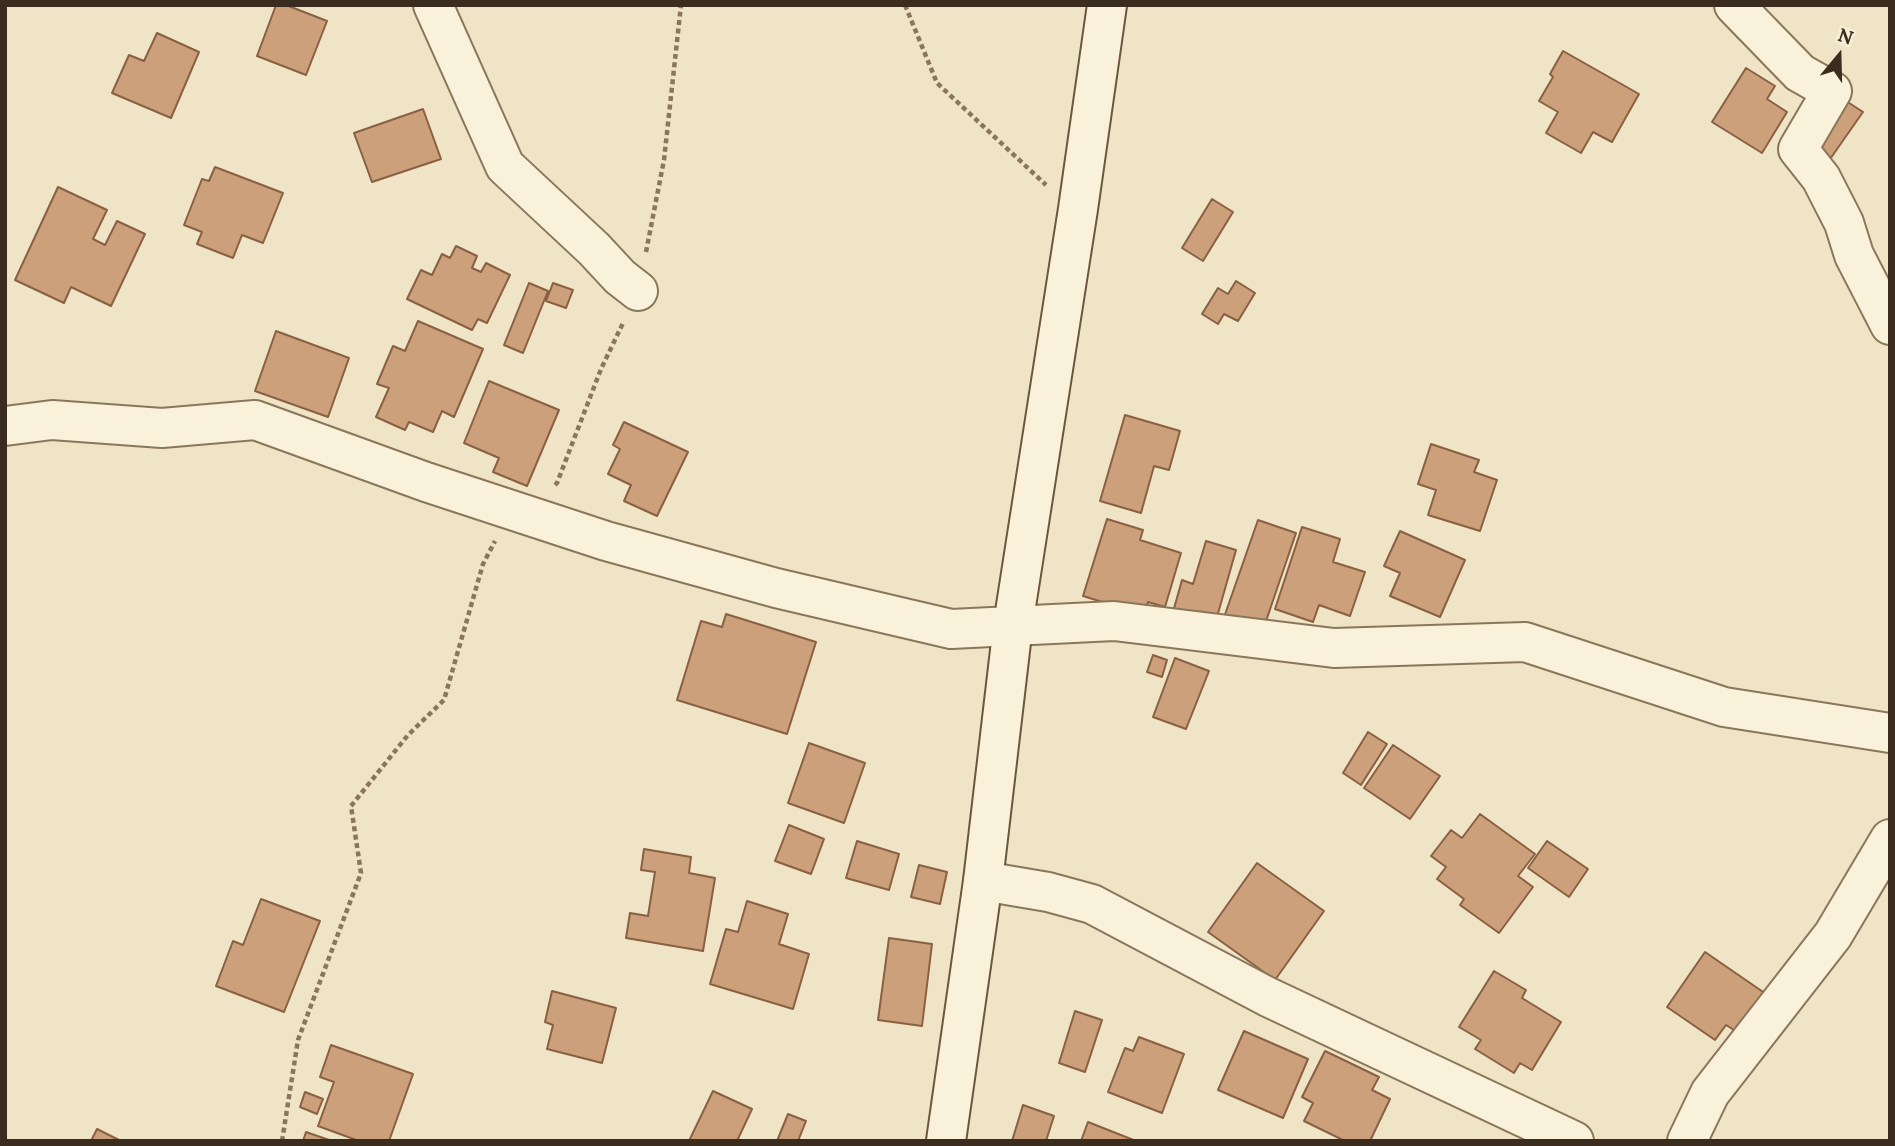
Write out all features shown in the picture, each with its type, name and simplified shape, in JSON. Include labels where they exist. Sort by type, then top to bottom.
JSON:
[{"type":"street","points":[[433,5],[505,166],[594,249],[620,278],[638,291]]},
{"type":"street","points":[[946,1141],[983,881],[1013,625],[1107,5]]},
{"type":"street","points":[[1734,5],[1800,73],[1832,91],[1798,149],[1821,178],[1844,223],[1854,255],[1890,325]]},
{"type":"street","points":[[5,426],[52,420],[162,428],[255,420],[426,482],[606,541],[763,584],[951,629],[1114,621],[1334,648],[1525,642],[1724,707],[1890,733]]},
{"type":"street","points":[[1687,1141],[1710,1093],[1833,935],[1890,839]]},
{"type":"street","points":[[983,881],[1048,892],[1092,904],[1268,997],[1574,1141]]},
{"type":"path","points":[[282,1141],[298,1040],[361,873],[351,806],[408,735],[444,700],[483,564],[498,536],[518,512],[558,483],[601,369],[638,291],[664,160],[681,5]]},
{"type":"path","points":[[905,5],[937,83],[1040,180],[1078,209]]},
{"type":"building","points":[[276,5],[286,5],[327,21],[306,75],[257,56]]},
{"type":"building","points":[[157,33],[199,52],[171,118],[112,93],[129,55],[144,61]]},
{"type":"building","points":[[1563,51],[1639,94],[1612,142],[1593,132],[1581,153],[1546,133],[1558,112],[1539,101],[1553,77],[1550,74]]},
{"type":"building","points":[[1746,68],[1775,86],[1767,99],[1787,112],[1762,153],[1712,122]]},
{"type":"building","points":[[1840,97],[1863,112],[1828,162],[1806,147]]},
{"type":"building","points":[[423,109],[441,159],[372,182],[354,133]]},
{"type":"building","points":[[215,167],[283,193],[263,243],[242,235],[233,258],[197,244],[202,232],[184,225],[202,179],[209,181]]},
{"type":"building","points":[[58,187],[107,210],[93,239],[105,245],[117,221],[145,234],[111,306],[71,287],[64,303],[15,280]]},
{"type":"building","points":[[1212,199],[1233,212],[1203,261],[1182,248]]},
{"type":"building","points":[[456,246],[477,256],[472,268],[481,272],[486,263],[510,275],[487,323],[478,319],[472,330],[407,299],[421,270],[432,275],[442,254],[450,258]]},
{"type":"building","points":[[1236,281],[1255,293],[1238,321],[1224,314],[1218,324],[1202,314],[1218,288],[1228,294]]},
{"type":"building","points":[[529,283],[548,291],[523,353],[504,345]]},
{"type":"building","points":[[553,283],[573,290],[566,308],[546,301]]},
{"type":"building","points":[[418,321],[483,349],[454,417],[442,411],[433,432],[409,422],[405,430],[376,417],[389,388],[377,384],[393,346],[405,351]]},
{"type":"building","points":[[276,331],[349,358],[328,417],[255,391]]},
{"type":"building","points":[[489,381],[559,410],[527,486],[493,472],[499,458],[464,443]]},
{"type":"building","points":[[1125,415],[1180,431],[1169,470],[1154,466],[1141,513],[1100,501]]},
{"type":"building","points":[[624,422],[688,452],[657,516],[624,501],[631,485],[608,474],[620,449],[613,445]]},
{"type":"building","points":[[1431,444],[1479,460],[1474,472],[1497,480],[1480,531],[1428,515],[1436,490],[1418,484]]},
{"type":"building","points":[[1107,519],[1143,530],[1140,540],[1181,553],[1165,607],[1148,602],[1144,615],[1083,596]]},
{"type":"building","points":[[1258,520],[1296,533],[1264,627],[1221,626]]},
{"type":"building","points":[[1302,527],[1340,539],[1333,562],[1365,572],[1350,616],[1319,605],[1313,622],[1275,609]]},
{"type":"building","points":[[1400,531],[1465,560],[1440,617],[1390,596],[1400,573],[1384,566]]},
{"type":"building","points":[[1206,541],[1236,550],[1215,624],[1173,612],[1182,580],[1193,584]]},
{"type":"building","points":[[726,614],[816,642],[787,734],[677,700],[701,621],[722,627]]},
{"type":"building","points":[[1153,655],[1167,660],[1162,677],[1147,672]]},
{"type":"building","points":[[1175,658],[1209,671],[1186,729],[1153,717]]},
{"type":"building","points":[[1368,732],[1387,744],[1361,785],[1343,773]]},
{"type":"building","points":[[809,743],[865,763],[844,823],[788,803]]},
{"type":"building","points":[[1393,745],[1440,776],[1410,819],[1364,788]]},
{"type":"building","points":[[1480,814],[1535,854],[1518,876],[1533,887],[1499,933],[1460,905],[1464,899],[1437,879],[1446,867],[1431,856],[1451,830],[1462,838]]},
{"type":"building","points":[[789,825],[824,839],[811,874],[775,861]]},
{"type":"building","points":[[857,841],[899,854],[889,890],[846,878]]},
{"type":"building","points":[[1547,841],[1588,869],[1569,897],[1528,868]]},
{"type":"building","points":[[644,849],[691,857],[689,873],[715,878],[703,951],[626,938],[630,913],[648,916],[655,872],[641,870]]},
{"type":"building","points":[[1257,863],[1324,911],[1275,980],[1208,932]]},
{"type":"building","points":[[919,865],[947,872],[940,904],[911,897]]},
{"type":"building","points":[[261,899],[320,921],[284,1012],[216,986],[233,941],[243,945]]},
{"type":"building","points":[[747,901],[788,914],[779,944],[809,954],[793,1009],[710,984],[726,929],[738,932]]},
{"type":"building","points":[[889,938],[932,944],[922,1026],[878,1020]]},
{"type":"building","points":[[1705,952],[1769,996],[1737,1032],[1726,1025],[1715,1040],[1667,1007]]},
{"type":"building","points":[[1494,971],[1526,990],[1522,998],[1561,1022],[1532,1070],[1520,1063],[1514,1073],[1475,1049],[1481,1040],[1459,1027]]},
{"type":"building","points":[[552,991],[616,1008],[602,1063],[547,1049],[553,1025],[545,1022]]},
{"type":"building","points":[[1075,1011],[1102,1020],[1085,1072],[1059,1063]]},
{"type":"building","points":[[1244,1031],[1308,1059],[1283,1118],[1218,1090]]},
{"type":"building","points":[[1139,1037],[1184,1054],[1162,1113],[1108,1092],[1125,1048],[1133,1051]]},
{"type":"building","points":[[331,1045],[413,1074],[389,1141],[359,1141],[318,1126],[334,1082],[320,1077]]},
{"type":"building","points":[[1325,1051],[1379,1077],[1372,1090],[1390,1099],[1370,1141],[1345,1141],[1304,1121],[1313,1103],[1302,1097]]},
{"type":"building","points":[[713,1091],[752,1109],[737,1141],[689,1141]]},
{"type":"building","points":[[305,1092],[323,1099],[317,1114],[300,1107]]},
{"type":"building","points":[[1023,1105],[1054,1116],[1046,1141],[1012,1141]]},
{"type":"building","points":[[788,1114],[806,1121],[798,1141],[777,1141]]},
{"type":"building","points":[[1088,1122],[1136,1141],[1081,1141]]},
{"type":"building","points":[[97,1129],[121,1141],[91,1141]]},
{"type":"building","points":[[306,1132],[332,1141],[303,1141]]}]
